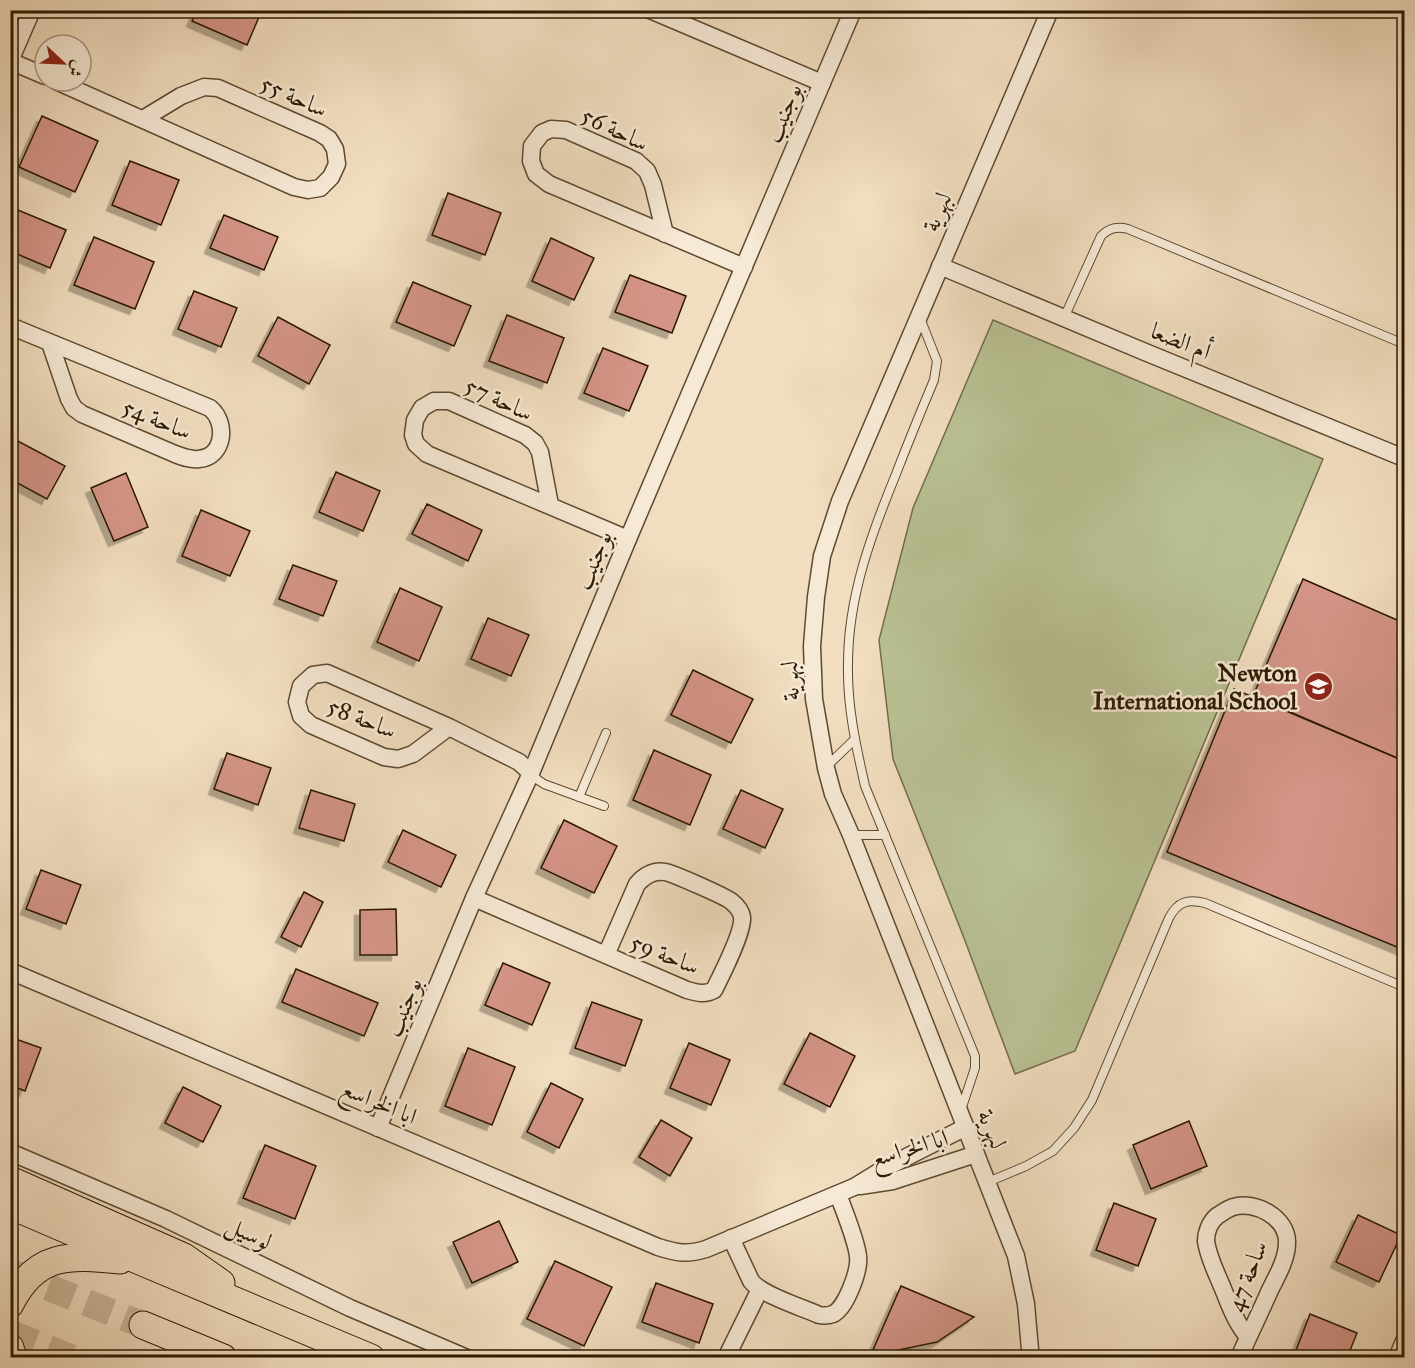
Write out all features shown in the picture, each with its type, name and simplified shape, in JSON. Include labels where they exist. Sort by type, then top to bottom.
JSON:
[{"type":"highway","points":[[10,1180],[184,1257],[261,1312]]},
{"type":"highway","points":[[10,1205],[371,1358]]},
{"type":"highway","points":[[10,1304],[31,1273],[45,1264],[60,1259],[95,1257],[140,1261]]},
{"type":"highway","points":[[143,1325],[223,1358]]},
{"type":"highway","points":[[10,1348],[13,1358]]},
{"type":"street","points":[[32,10],[10,61],[33,71]]},
{"type":"street","points":[[650,10],[822,83]]},
{"type":"street","name":"بوجنيب","points":[[378,1128],[474,898],[531,773],[853,10]]},
{"type":"street","name":"لبهرية","points":[[1029,1358],[1026,1304],[1016,1256],[833,794],[814,699],[812,646],[822,556],[840,501],[1050,10]]},
{"type":"street","name":"ساحة 55","points":[[83,93],[294,187],[308,190],[320,188],[331,177],[337,164],[335,149],[329,139],[320,133],[218,88],[204,87],[192,91],[143,119]]},
{"type":"street","name":"ساحة 56","points":[[665,234],[653,185],[647,171],[636,161],[566,130],[552,129],[542,133],[532,146],[531,160],[536,174],[549,184],[665,234],[744,267]]},
{"type":"street","name":"أم الضعا","points":[[940,266],[1404,458]]},
{"type":"street","name":"ساحة 54","points":[[10,326],[210,408],[222,427],[222,435],[216,450],[204,458],[190,459],[82,414],[74,408],[69,399],[50,343]]},
{"type":"street","name":"ساحة 57","points":[[550,505],[540,452],[535,443],[525,435],[449,401],[434,401],[422,408],[415,420],[413,435],[416,444],[427,454],[628,539]]},
{"type":"street","name":"ساحة 58","points":[[449,727],[413,754],[398,759],[384,757],[311,725],[301,716],[297,702],[301,686],[307,680],[313,675],[327,673],[449,727],[519,762],[531,773]]},
{"type":"street","name":"ساحة 59","points":[[474,898],[606,956],[701,994],[714,990],[720,979],[741,929],[742,918],[739,909],[730,900],[666,872],[653,873],[643,877],[637,884],[606,956]]},
{"type":"street","name":"ابا الخراسع","points":[[10,971],[647,1243],[676,1253],[695,1252],[846,1191],[963,1120]]},
{"type":"street","name":"لوسيل","points":[[10,1152],[166,1219],[350,1308],[466,1358]]},
{"type":"street","name":"ابا الخراسع","points":[[846,1191],[893,1181],[976,1154]]},
{"type":"street","points":[[731,1238],[755,1286],[819,1315],[834,1314],[840,1309],[856,1274],[858,1256],[846,1191]]},
{"type":"street","name":"ساحة 47","points":[[1239,1358],[1283,1262],[1287,1242],[1283,1228],[1276,1218],[1244,1205],[1223,1212],[1213,1220],[1206,1238],[1209,1255],[1234,1316],[1248,1337]]},
{"type":"street","points":[[726,1358],[760,1289]]},
{"type":"street","points":[[1397,1358],[1404,1341]]},
{"type":"lane","points":[[1064,318],[1101,236],[1106,231],[1121,227],[1404,344]]},
{"type":"lane","points":[[919,315],[937,361],[934,380],[876,524],[859,579],[851,619],[848,664],[850,704],[854,740],[865,786],[975,1056],[975,1068],[963,1120]]},
{"type":"lane","points":[[579,797],[606,733]]},
{"type":"lane","points":[[826,768],[854,740]]},
{"type":"lane","points":[[531,773],[544,784],[604,806]]},
{"type":"lane","points":[[851,835],[885,835]]},
{"type":"lane","points":[[988,1182],[1026,1166],[1053,1151],[1074,1128],[1092,1100],[1169,918],[1173,910],[1184,902],[1205,903],[1404,987]]},
{"type":"green space","points":[[993,320],[1323,459],[1075,1051],[1015,1074],[893,759],[879,640],[913,508]]},
{"type":"building","points":[[197,10],[262,10],[247,45],[192,21]]},
{"type":"building","points":[[42,116],[98,141],[75,192],[19,167]]},
{"type":"building","points":[[130,161],[179,180],[161,225],[112,205]]},
{"type":"building","points":[[448,193],[501,213],[485,255],[432,235]]},
{"type":"building","points":[[13,208],[66,230],[50,268],[10,251],[10,214]]},
{"type":"building","points":[[224,215],[278,237],[264,270],[210,248]]},
{"type":"building","points":[[94,237],[154,262],[135,309],[74,285]]},
{"type":"building","points":[[551,238],[594,258],[574,300],[532,281]]},
{"type":"building","points":[[630,275],[686,296],[672,333],[615,312]]},
{"type":"building","points":[[413,282],[471,306],[454,346],[396,322]]},
{"type":"building","points":[[194,291],[237,308],[221,347],[178,329]]},
{"type":"building","points":[[507,315],[564,338],[547,383],[489,361]]},
{"type":"building","points":[[278,317],[330,345],[309,384],[258,356]]},
{"type":"building","points":[[603,348],[648,366],[629,411],[584,393]]},
{"type":"building","points":[[14,439],[65,466],[47,499],[10,479],[10,446]]},
{"type":"building","points":[[336,472],[380,491],[363,531],[319,512]]},
{"type":"building","points":[[126,473],[148,527],[114,541],[91,488]]},
{"type":"building","points":[[427,504],[482,530],[468,561],[412,534]]},
{"type":"building","points":[[201,510],[250,531],[230,576],[182,556]]},
{"type":"building","points":[[293,565],[337,581],[323,616],[279,599]]},
{"type":"building","points":[[1303,579],[1404,623],[1404,761],[1253,696]]},
{"type":"building","points":[[400,588],[442,607],[419,661],[377,642]]},
{"type":"building","points":[[488,618],[529,635],[511,676],[471,659]]},
{"type":"building","points":[[693,670],[753,699],[731,743],[671,715]]},
{"type":"building","points":[[1234,689],[1404,761],[1404,950],[1167,852]]},
{"type":"building","points":[[654,750],[711,775],[690,825],[633,800]]},
{"type":"building","points":[[227,753],[271,768],[258,805],[214,789]]},
{"type":"building","points":[[311,790],[355,804],[344,841],[299,828]]},
{"type":"building","points":[[741,790],[783,809],[765,848],[723,829]]},
{"type":"building","points":[[564,820],[617,846],[594,893],[541,868]]},
{"type":"building","points":[[403,830],[456,855],[441,887],[388,862]]},
{"type":"building","points":[[41,870],[81,885],[66,924],[26,909]]},
{"type":"building","points":[[304,892],[323,902],[301,947],[281,937]]},
{"type":"building","points":[[396,909],[397,955],[360,955],[360,910]]},
{"type":"building","points":[[503,963],[550,983],[532,1025],[485,1005]]},
{"type":"building","points":[[296,969],[378,1003],[364,1036],[282,1002]]},
{"type":"building","points":[[592,1002],[642,1020],[625,1066],[575,1048]]},
{"type":"building","points":[[810,1033],[855,1056],[830,1107],[784,1084]]},
{"type":"building","points":[[10,1037],[41,1048],[25,1091],[10,1085]]},
{"type":"building","points":[[689,1043],[730,1060],[711,1105],[670,1088]]},
{"type":"building","points":[[468,1048],[515,1067],[492,1125],[445,1106]]},
{"type":"building","points":[[551,1083],[583,1099],[559,1148],[527,1132]]},
{"type":"building","points":[[183,1087],[221,1106],[203,1142],[165,1123]]},
{"type":"building","points":[[661,1120],[692,1138],[670,1176],[639,1157]]},
{"type":"building","points":[[1189,1121],[1207,1166],[1151,1189],[1133,1145]]},
{"type":"building","points":[[265,1145],[316,1166],[295,1219],[243,1198]]},
{"type":"building","points":[[1114,1203],[1156,1219],[1138,1266],[1096,1250]]},
{"type":"building","points":[[1358,1215],[1401,1235],[1379,1282],[1336,1262]]},
{"type":"building","points":[[499,1221],[518,1262],[472,1283],[453,1242]]},
{"type":"building","points":[[555,1261],[612,1287],[584,1346],[527,1319]]},
{"type":"building","points":[[656,1283],[713,1304],[699,1343],[642,1322]]},
{"type":"building","points":[[901,1286],[974,1317],[937,1342],[889,1352],[873,1350]]},
{"type":"building","points":[[1310,1314],[1357,1333],[1347,1358],[1293,1358]]},
{"type":"tunnel","points":[[10,1272],[143,1325]]},
{"type":"tunnel","points":[[10,1333],[71,1358]]},
{"type":"place","name":"Newton International School","points":[[1318,687]]}]
